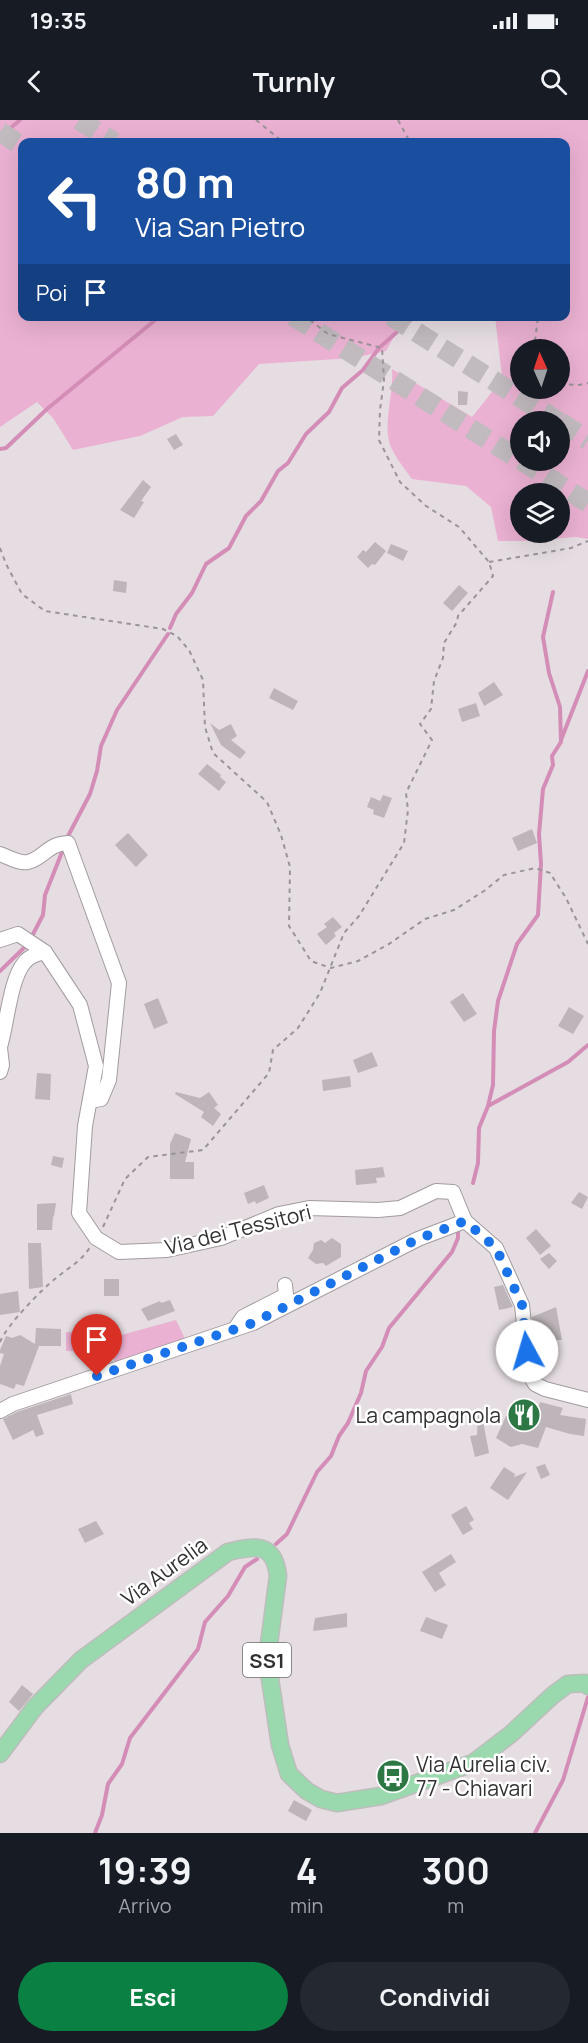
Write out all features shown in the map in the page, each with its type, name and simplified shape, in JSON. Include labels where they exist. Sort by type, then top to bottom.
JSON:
[{"type":"main road","name":"Via Aurelia","points":[[0,1754],[35,1707],[81,1660],[228,1552],[252,1547],[265,1548],[277,1566],[278,1576],[267,1659],[280,1745],[290,1774],[307,1791],[321,1799],[338,1803],[381,1796],[473,1763],[511,1734],[568,1684],[585,1683],[588,1686]]},
{"type":"street","points":[[0,854],[28,862],[57,844],[68,843],[119,983],[109,1080],[102,1099],[90,1101]]},
{"type":"street","name":"Via dei Tessitori","points":[[0,940],[18,934],[45,952],[80,1005],[96,1066],[85,1126],[79,1213],[96,1238],[119,1252],[167,1250],[221,1238],[279,1214],[309,1208],[378,1210],[400,1208],[436,1191],[453,1192],[465,1221]]},
{"type":"street","points":[[0,1072],[2,1065],[0,1047],[15,979],[24,963],[34,955],[45,952]]},
{"type":"street","points":[[0,1411],[13,1404],[253,1323],[418,1239],[465,1221],[496,1248],[522,1305],[529,1374],[535,1384],[545,1389],[588,1400]]},
{"type":"street","points":[[235,1329],[243,1317],[286,1295],[285,1285]]},
{"type":"path","points":[[256,120],[278,138]]},
{"type":"path","points":[[398,120],[408,138]]},
{"type":"path","points":[[0,1342],[5,1330],[53,1280],[84,1258],[125,1179],[148,1157],[203,1150],[269,1073],[273,1050],[298,1028],[320,993],[344,933],[359,916],[404,843],[408,810],[406,793],[432,740],[420,724],[431,709],[434,681],[443,658],[444,642],[457,622],[458,616],[493,576],[489,562],[459,527],[426,506],[400,482],[384,451],[379,440],[384,380],[382,348],[328,334],[311,321]]},
{"type":"path","points":[[535,339],[537,321]]},
{"type":"path","points":[[570,385],[588,383]]},
{"type":"path","points":[[489,562],[571,548],[588,541]]},
{"type":"path","points":[[0,548],[22,594],[45,610],[163,629],[177,636],[189,650],[203,680],[205,727],[213,753],[267,802],[280,835],[290,867],[289,926],[311,961],[331,968],[358,961],[425,919],[454,909],[484,891],[504,875],[535,868],[550,873],[566,898],[588,944]]},
{"type":"shaded area","points":[[0,120],[588,120],[588,539],[570,537],[570,483],[510,483],[510,541],[498,541],[491,507],[466,486],[412,479],[392,450],[388,433],[392,369],[472,417],[502,376],[495,321],[570,321],[570,138],[18,138],[18,321],[403,321],[386,351],[353,358],[259,364],[213,416],[183,417],[140,436],[73,450],[53,418],[37,402],[0,427]]},
{"type":"shaded area","points":[[176,1320],[188,1345],[118,1369],[107,1342],[106,1352],[66,1351],[66,1332],[106,1332],[107,1339]]},
{"type":"building","points":[[458,391],[468,392],[467,405],[458,405]]},
{"type":"building","points":[[176,434],[183,445],[174,450],[167,439]]},
{"type":"building","points":[[143,480],[151,487],[141,501],[144,502],[134,518],[120,510]]},
{"type":"building","points":[[375,542],[386,551],[375,565],[372,564],[368,568],[357,557],[363,550],[366,552]]},
{"type":"building","points":[[391,544],[408,551],[403,561],[387,553]]},
{"type":"building","points":[[114,580],[127,582],[126,593],[113,591]]},
{"type":"building","points":[[459,585],[468,593],[452,611],[443,603]]},
{"type":"building","points":[[494,682],[503,695],[484,706],[478,693]]},
{"type":"building","points":[[274,688],[298,701],[293,710],[269,698]]},
{"type":"building","points":[[476,703],[480,716],[462,722],[458,709]]},
{"type":"building","points":[[210,723],[219,730],[231,724],[237,736],[231,740],[246,752],[240,759],[221,745]]},
{"type":"building","points":[[207,764],[226,782],[219,791],[198,774]]},
{"type":"building","points":[[383,795],[392,798],[384,818],[373,814],[374,810],[367,807],[371,797],[380,801]]},
{"type":"building","points":[[532,829],[537,843],[518,851],[512,838]]},
{"type":"building","points":[[128,833],[148,855],[136,867],[115,845]]},
{"type":"building","points":[[333,917],[342,927],[334,933],[336,936],[326,945],[317,934],[327,927],[324,924]]},
{"type":"building","points":[[463,993],[477,1014],[464,1022],[450,1002]]},
{"type":"building","points":[[158,998],[168,1023],[154,1029],[144,1004]]},
{"type":"building","points":[[569,1007],[584,1016],[573,1034],[558,1026]]},
{"type":"building","points":[[372,1052],[378,1066],[358,1073],[353,1060]]},
{"type":"building","points":[[37,1073],[51,1074],[50,1100],[35,1099]]},
{"type":"building","points":[[350,1076],[351,1087],[323,1091],[322,1080]]},
{"type":"building","points":[[176,1092],[200,1098],[209,1092],[218,1105],[214,1108],[221,1114],[213,1126],[201,1117],[204,1112],[175,1094]]},
{"type":"building","points":[[175,1133],[191,1139],[185,1162],[194,1162],[194,1179],[170,1179],[170,1144]]},
{"type":"building","points":[[53,1156],[64,1158],[62,1168],[51,1165]]},
{"type":"building","points":[[383,1167],[385,1177],[376,1178],[377,1183],[356,1185],[355,1170]]},
{"type":"building","points":[[264,1185],[269,1198],[256,1204],[255,1201],[248,1204],[244,1193]]},
{"type":"building","points":[[579,1192],[588,1197],[582,1209],[571,1203]]},
{"type":"building","points":[[56,1203],[52,1230],[37,1230],[37,1204]]},
{"type":"building","points":[[536,1229],[551,1246],[540,1255],[526,1238]]},
{"type":"building","points":[[332,1238],[341,1244],[341,1257],[326,1266],[323,1263],[316,1264],[308,1258],[314,1243],[321,1240],[325,1243]]},
{"type":"building","points":[[28,1243],[41,1243],[43,1287],[29,1289]]},
{"type":"building","points":[[549,1253],[557,1261],[549,1269],[540,1259]]},
{"type":"building","points":[[104,1279],[119,1279],[119,1296],[104,1296]]},
{"type":"building","points":[[503,1285],[513,1307],[499,1310],[494,1287]]},
{"type":"building","points":[[18,1291],[20,1312],[0,1315],[0,1294]]},
{"type":"building","points":[[170,1300],[175,1311],[148,1321],[141,1309],[160,1301],[161,1303]]},
{"type":"building","points":[[556,1307],[562,1340],[553,1340],[554,1352],[546,1360],[538,1360],[532,1317]]},
{"type":"building","points":[[36,1328],[61,1329],[61,1346],[39,1346],[24,1386],[16,1384],[14,1389],[0,1384],[0,1366],[4,1354],[0,1353],[0,1350],[6,1336],[12,1338],[20,1335],[35,1344]]},
{"type":"building","points":[[71,1394],[73,1404],[37,1415],[44,1434],[36,1437],[33,1430],[13,1440],[3,1419]]},
{"type":"building","points":[[540,1402],[563,1408],[560,1415],[586,1419],[584,1436],[546,1427],[538,1448],[522,1444],[511,1447],[496,1438],[506,1416],[532,1427]]},
{"type":"building","points":[[478,1410],[481,1410],[489,1453],[475,1457],[470,1436],[477,1435]]},
{"type":"building","points":[[545,1464],[550,1475],[541,1479],[536,1467]]},
{"type":"building","points":[[504,1467],[515,1474],[514,1477],[527,1472],[508,1500],[490,1488]]},
{"type":"building","points":[[466,1506],[474,1520],[469,1523],[473,1529],[463,1535],[451,1515]]},
{"type":"building","points":[[96,1521],[104,1534],[85,1543],[78,1529]]},
{"type":"building","points":[[451,1554],[456,1562],[439,1573],[446,1585],[435,1592],[422,1572]]},
{"type":"building","points":[[347,1613],[347,1627],[313,1631],[315,1618]]},
{"type":"building","points":[[426,1617],[448,1625],[442,1639],[420,1631]]},
{"type":"building","points":[[22,1685],[33,1694],[19,1711],[9,1702]]},
{"type":"building","points":[[294,1800],[312,1810],[306,1821],[288,1811]]},
{"type":"waterway","points":[[0,137],[20,120]]},
{"type":"waterway","points":[[0,449],[6,448],[47,409],[154,321]]},
{"type":"waterway","points":[[170,628],[176,614],[192,593],[206,564],[229,548],[246,516],[261,501],[278,471],[288,463],[306,434],[329,412],[342,388],[363,370],[379,348],[409,321]]},
{"type":"waterway","points":[[473,1183],[478,1163],[479,1128],[493,1085],[494,1031],[498,1001],[517,944],[538,915],[541,864],[539,834],[543,789],[553,765],[552,756],[561,742],[560,707],[549,673],[543,637],[553,592]]},
{"type":"waterway","points":[[66,840],[90,794],[101,746],[117,710],[168,634]]},
{"type":"waterway","points":[[561,740],[588,671]]},
{"type":"waterway","points":[[31,938],[43,915],[45,895],[64,847]]},
{"type":"waterway","points":[[0,971],[27,945]]},
{"type":"waterway","points":[[488,1106],[568,1062],[588,1045]]},
{"type":"waterway","points":[[276,1544],[287,1534],[317,1472],[331,1456],[361,1393],[366,1371],[382,1347],[389,1328],[452,1252],[458,1232]]},
{"type":"waterway","points":[[95,1833],[102,1815],[108,1784],[122,1764],[130,1738],[198,1649],[205,1622],[228,1596],[245,1567],[257,1559]]},
{"type":"waterway","points":[[535,1833],[563,1780],[588,1697]]},
{"type":"tunnel","points":[[79,120],[108,138]]},
{"type":"tunnel","points":[[0,132],[18,143]]},
{"type":"tunnel","points":[[301,321],[510,454]]},
{"type":"tunnel","points":[[399,321],[542,411]]},
{"type":"tunnel","points":[[570,428],[588,440]]},
{"type":"tunnel","points":[[538,471],[588,503]]},
{"type":"place","name":"La campagnola","points":[[524,1415]]},
{"type":"place","name":"Via Aurelia civ. 77 - Chiavari","points":[[393,1776]]},
{"type":"route","points":[[97,1376],[253,1323],[418,1239],[465,1221],[496,1248],[522,1305],[527,1351]]}]
